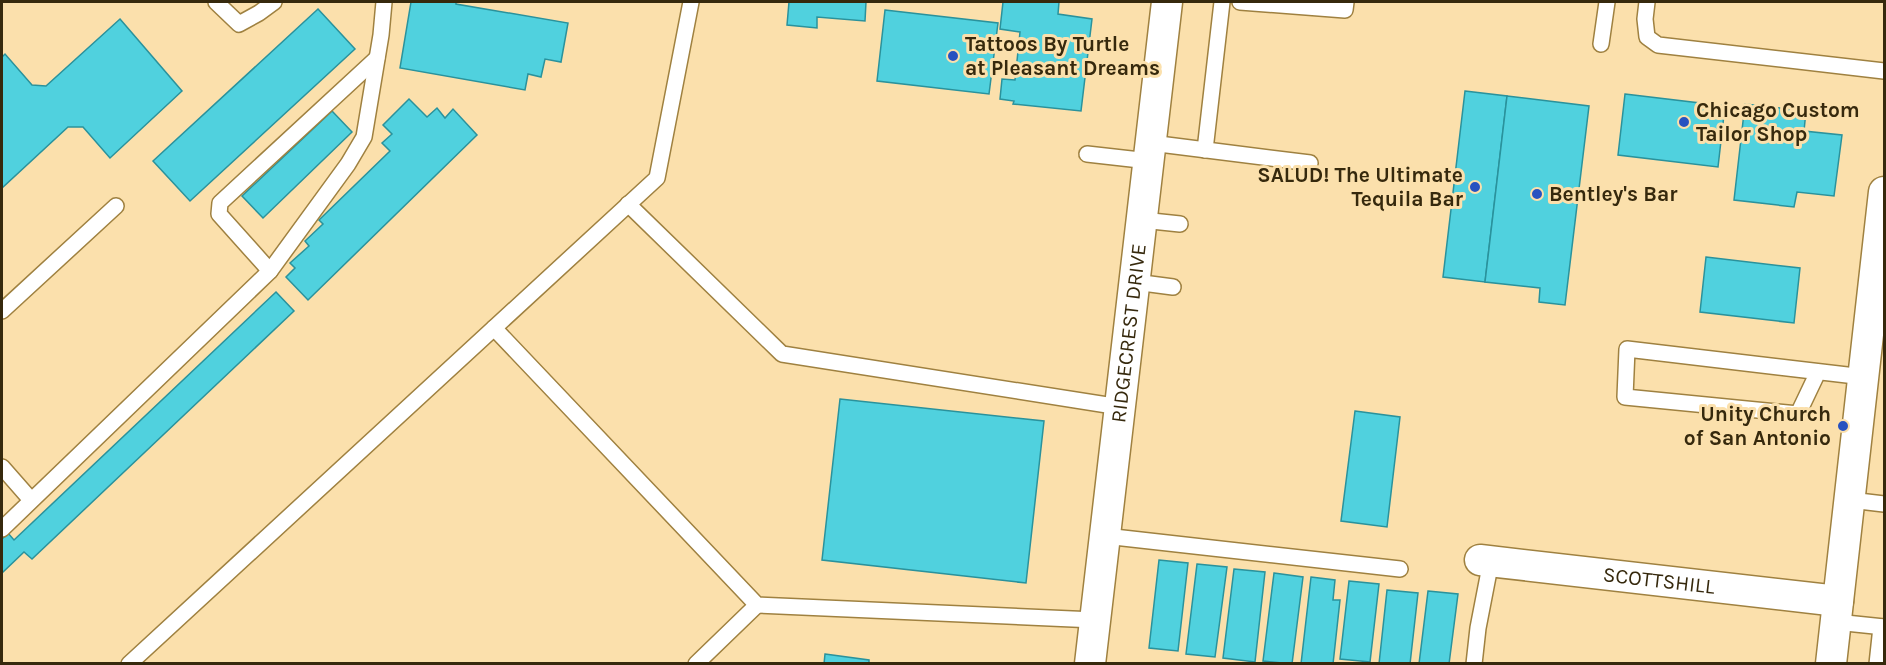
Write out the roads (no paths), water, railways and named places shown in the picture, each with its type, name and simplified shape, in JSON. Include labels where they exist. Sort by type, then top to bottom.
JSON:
[{"type":"street","name":"RIDGECREST DRIVE","points":[[1090,663],[1167,2]]},
{"type":"street","points":[[1831,663],[1864,376],[1878,306],[1884,192]]},
{"type":"street","name":"SCOTTSHILL","points":[[1486,560],[1837,612]]},
{"type":"lane","points":[[216,2],[239,24],[274,2]]},
{"type":"lane","points":[[2,529],[270,271],[348,164],[364,136],[384,2]]},
{"type":"lane","points":[[129,663],[657,178],[691,2]]},
{"type":"lane","points":[[1205,150],[1222,2]]},
{"type":"lane","points":[[1239,2],[1345,10],[1346,2]]},
{"type":"lane","points":[[1601,44],[1607,2]]},
{"type":"lane","points":[[1647,2],[1647,38],[1658,45],[1884,71]]},
{"type":"lane","points":[[270,271],[219,214],[220,203],[377,58]]},
{"type":"lane","points":[[1087,154],[1205,150],[1310,163]]},
{"type":"lane","points":[[628,204],[782,354],[1120,407]]},
{"type":"lane","points":[[2,311],[116,206]]},
{"type":"lane","points":[[1142,220],[1180,224]]},
{"type":"lane","points":[[1135,282],[1173,287]]},
{"type":"lane","points":[[494,328],[757,605],[1095,620]]},
{"type":"lane","points":[[1818,372],[1798,414],[1625,397],[1627,349],[1864,376]]},
{"type":"lane","points":[[2,467],[32,500]]},
{"type":"lane","points":[[1850,500],[1884,504]]},
{"type":"lane","points":[[1105,536],[1400,569]]},
{"type":"lane","points":[[1474,663],[1486,560]]},
{"type":"lane","points":[[696,663],[757,605]]},
{"type":"lane","points":[[1837,612],[1883,627],[1877,663]]},
{"type":"place","name":"Tattoos By Turtle at Pleasant Dreams","points":[[953,56]]},
{"type":"place","name":"Chicago Custom Tailor Shop","points":[[1684,122]]},
{"type":"place","name":"SALUD! The Ultimate Tequila Bar","points":[[1475,187]]},
{"type":"place","name":"Bentley's Bar","points":[[1537,194]]},
{"type":"place","name":"Unity Church of San Antonio","points":[[1843,426]]}]
